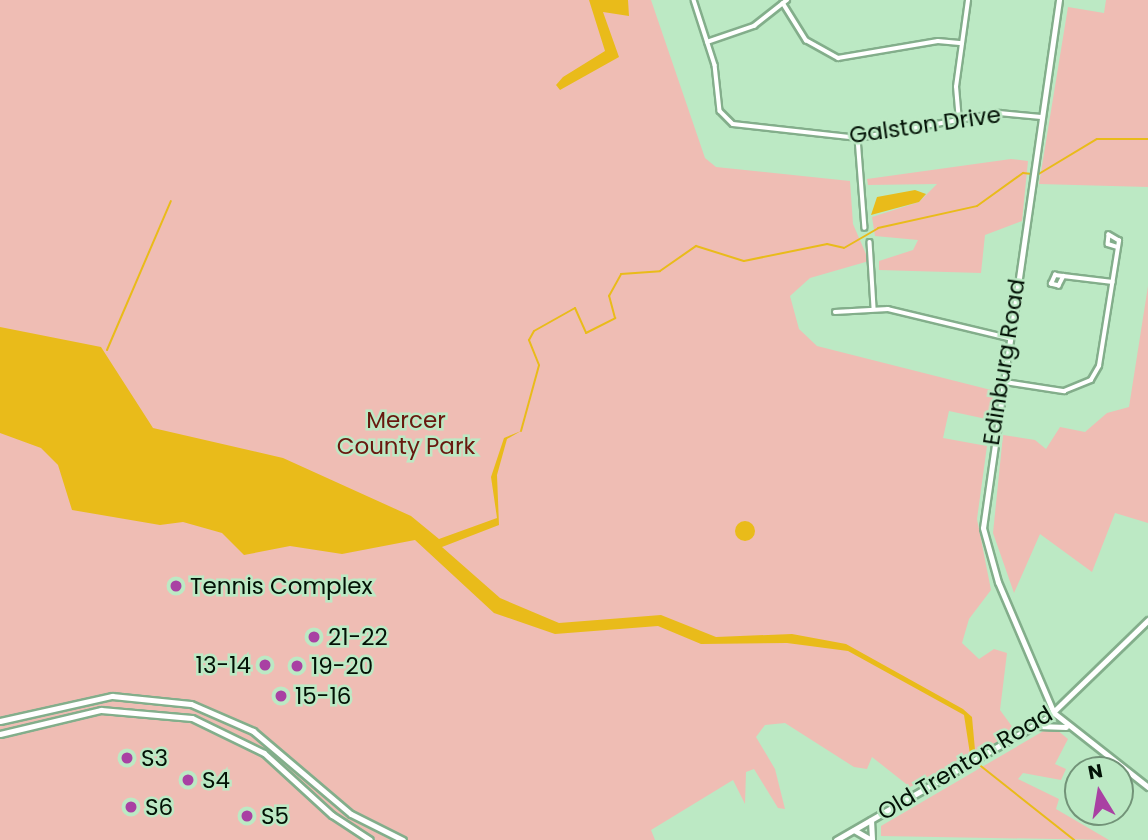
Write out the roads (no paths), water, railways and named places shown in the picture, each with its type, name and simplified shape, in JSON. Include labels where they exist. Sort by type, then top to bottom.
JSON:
[{"type":"main road","name":"Edinburg Road","points":[[1054,712],[998,582],[983,528],[1002,381],[1059,0]]},
{"type":"main road","name":"Old Trenton Road","points":[[836,840],[983,757],[1054,712],[1148,620]]},
{"type":"main road","points":[[0,721],[48,709],[129,696],[207,709],[260,736],[351,814],[403,840]]},
{"type":"main road","points":[[0,734],[52,721],[133,708],[208,723],[264,753],[332,815],[370,840]]},
{"type":"main road","points":[[1054,712],[1148,787]]},
{"type":"main road","points":[[1031,728],[1056,724],[1074,730]]},
{"type":"main road","points":[[871,820],[872,840]]},
{"type":"main road","points":[[854,830],[872,840]]},
{"type":"street","name":"Galston Drive","points":[[694,0],[707,42],[720,111],[729,122],[858,138],[1007,113],[1041,117]]},
{"type":"street","points":[[707,42],[754,26],[787,0]]},
{"type":"street","points":[[960,121],[956,87],[968,0]]},
{"type":"street","points":[[783,3],[806,40],[838,58],[938,41],[962,43]]},
{"type":"street","points":[[858,138],[865,228]]},
{"type":"street","points":[[870,242],[874,308]]},
{"type":"street","points":[[1002,381],[1064,391],[1091,380],[1118,247]]},
{"type":"street","points":[[1064,276],[1113,282]]},
{"type":"street","points":[[835,312],[874,308],[1009,338]]},
{"type":"street","points":[[48,709],[52,721]]},
{"type":"waterway","points":[[1037,175],[1097,139],[1148,139]]},
{"type":"waterway","points":[[521,431],[539,365],[529,340],[534,331],[575,308],[586,333],[615,318],[609,296],[621,274],[660,271],[696,246],[744,261],[827,244],[844,248],[878,228],[977,206],[1023,173],[1032,174]]},
{"type":"waterway","points":[[107,350],[171,201]]},
{"type":"waterway","points":[[977,763],[1074,840]]},
{"type":"place","name":"Tennis Complex","points":[[176,586]]},
{"type":"place","name":"21-22","points":[[314,637]]},
{"type":"place","name":"13-14","points":[[265,665]]},
{"type":"place","name":"19-20","points":[[297,666]]},
{"type":"place","name":"15-16","points":[[281,696]]},
{"type":"place","name":"S3","points":[[127,758]]},
{"type":"place","name":"S4","points":[[188,780]]},
{"type":"place","name":"S6","points":[[131,807]]},
{"type":"place","name":"S5","points":[[247,816]]},
{"type":"park label","name":"Mercer County Park","points":[[406,433]]}]
